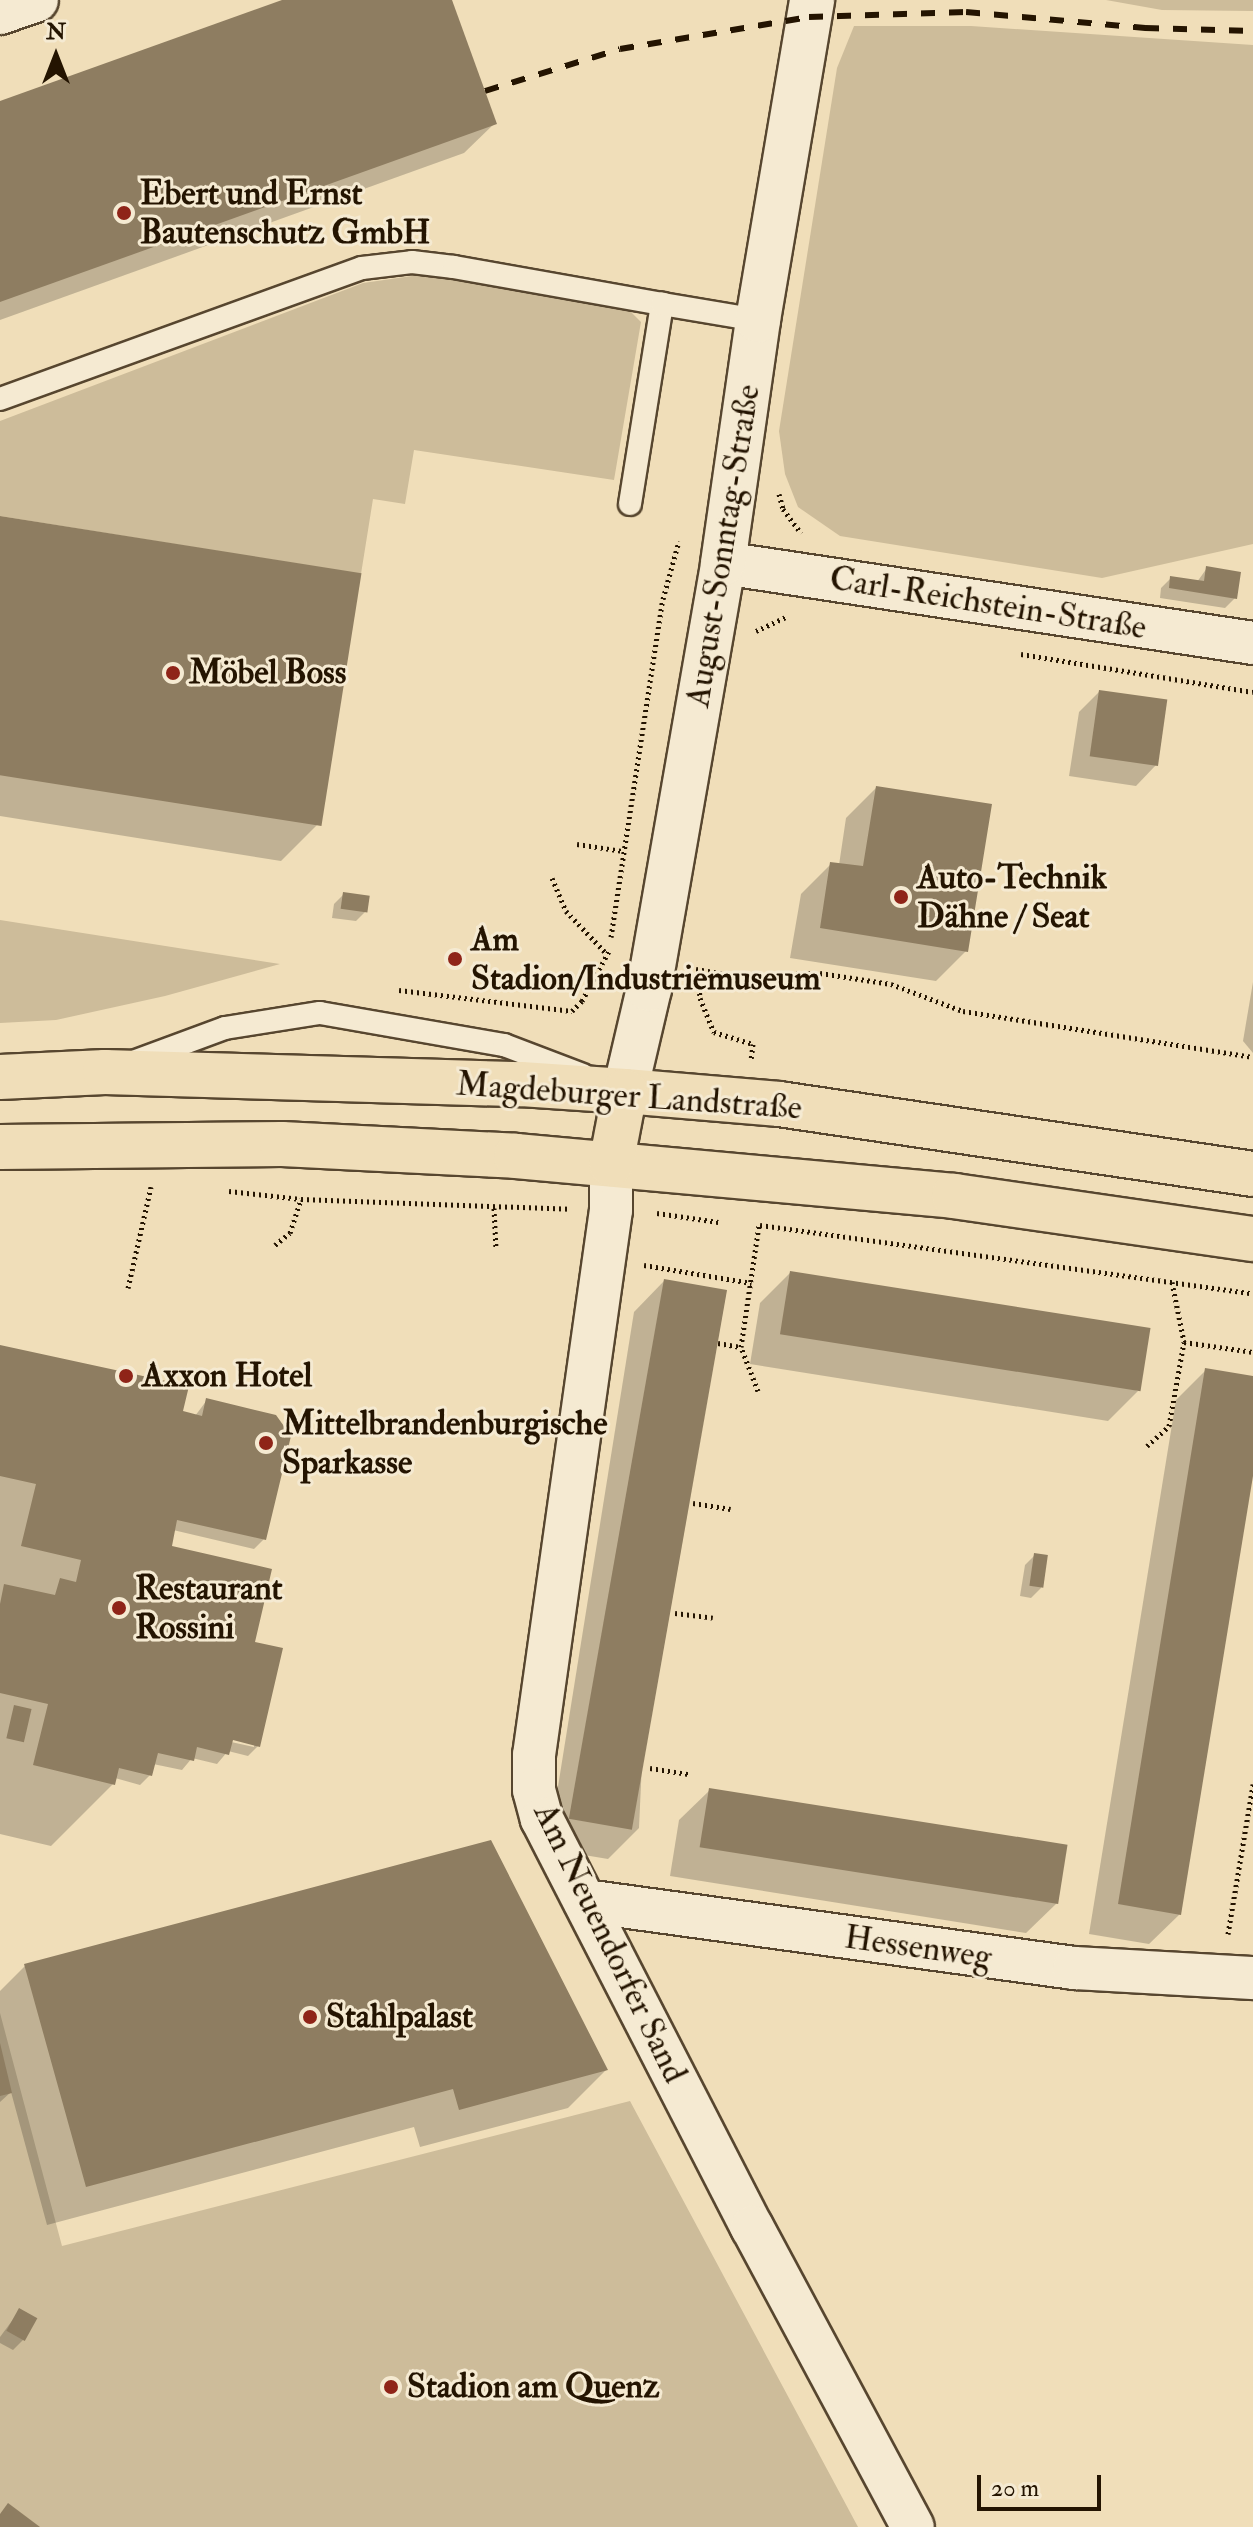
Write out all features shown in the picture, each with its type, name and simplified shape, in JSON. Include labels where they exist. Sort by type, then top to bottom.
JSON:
[{"type":"main road","name":"Magdeburger Landstraße","points":[[0,1077],[105,1072],[521,1084],[625,1091],[779,1104],[1253,1174]]},
{"type":"main road","points":[[611,1164],[625,1091]]},
{"type":"main road","name":"Magdeburger Landstraße","points":[[0,1147],[282,1144],[611,1164],[954,1196],[1253,1239]]},
{"type":"street","points":[[0,13],[37,0]]},
{"type":"street","name":"August-Sonntag-Straße","points":[[625,1091],[653,963],[723,563],[758,320],[812,0]]},
{"type":"street","name":"Carl-Reichstein-Straße","points":[[723,563],[1253,643]]},
{"type":"street","name":"Am Neuendorfer Sand","points":[[611,1164],[611,1210],[534,1755],[534,1790],[542,1819],[752,2227],[913,2527]]},
{"type":"street","name":"Hessenweg","points":[[585,1901],[1074,1968],[1237,1976]]},
{"type":"lane","points":[[0,399],[362,268],[412,262],[758,320]]},
{"type":"lane","points":[[630,504],[662,304]]},
{"type":"lane","points":[[105,1072],[225,1028],[320,1013],[504,1045],[625,1091]]},
{"type":"path","points":[[384,989],[572,1011],[608,955],[663,599],[680,539]]},
{"type":"path","points":[[752,641],[757,628],[798,612]]},
{"type":"path","points":[[1013,653],[1253,692]]},
{"type":"path","points":[[577,844],[623,851]]},
{"type":"path","points":[[552,878],[566,911],[608,955],[730,975],[820,973],[891,984],[963,1011],[1253,1057]]},
{"type":"path","points":[[698,970],[699,955]]},
{"type":"path","points":[[136,1183],[167,1184]]},
{"type":"path","points":[[128,1288],[152,1183]]},
{"type":"path","points":[[226,1191],[301,1199],[494,1208],[650,1208],[662,1217],[732,1223]]},
{"type":"path","points":[[275,1245],[290,1233],[301,1199]]},
{"type":"path","points":[[494,1208],[496,1249]]},
{"type":"path","points":[[745,1224],[1253,1293]]},
{"type":"path","points":[[758,1391],[741,1347],[759,1225]]},
{"type":"path","points":[[643,1252],[641,1265],[751,1283]]},
{"type":"path","points":[[1147,1446],[1169,1426],[1184,1342],[1172,1282]]},
{"type":"path","points":[[1184,1342],[1253,1352]]},
{"type":"path","points":[[718,1343],[741,1347]]},
{"type":"path","points":[[693,1503],[731,1509]]},
{"type":"path","points":[[675,1613],[713,1618]]},
{"type":"path","points":[[650,1768],[689,1774]]},
{"type":"path","points":[[1237,1976],[1253,1784]]},
{"type":"shaded area","points":[[1106,0],[1253,0],[1253,11],[1162,10]]},
{"type":"shaded area","points":[[854,26],[971,26],[1253,45],[1253,544],[1102,578],[840,536],[798,507],[785,474],[779,431],[837,68]]},
{"type":"shaded area","points":[[419,275],[626,307],[641,322],[614,480],[414,450],[405,504],[373,499],[361,574],[0,516],[0,421],[363,283]]},
{"type":"shaded area","points":[[0,920],[280,964],[165,996],[56,1020],[0,1023]]},
{"type":"shaded area","name":"Stadion am Quenz","points":[[0,2013],[62,2246],[630,2101],[858,2527],[0,2527]]},
{"type":"building","name":"Ebert und Ernst Bautenschutz GmbH","points":[[282,0],[452,0],[497,124],[0,302],[0,101]]},
{"type":"building","name":"Möbel Boss","points":[[0,516],[361,573],[321,826],[0,775]]},
{"type":"building","points":[[1206,566],[1241,572],[1237,599],[1169,588],[1170,576],[1204,581]]},
{"type":"building","points":[[1099,690],[1167,700],[1158,766],[1090,756]]},
{"type":"building","name":"Auto-Technik Dähne / Seat","points":[[876,786],[992,804],[968,952],[820,928],[830,862],[863,866]]},
{"type":"building","points":[[343,892],[370,896],[367,913],[341,909]]},
{"type":"building","points":[[790,1271],[1151,1328],[1140,1391],[780,1334]]},
{"type":"building","points":[[664,1279],[727,1290],[632,1830],[569,1819]]},
{"type":"building","points":[[0,1345],[189,1386],[183,1411],[202,1416],[206,1398],[276,1415],[291,1436],[266,1540],[177,1520],[172,1546],[272,1569],[255,1642],[283,1648],[260,1747],[233,1740],[229,1755],[197,1747],[194,1761],[158,1753],[152,1776],[119,1768],[115,1785],[33,1765],[48,1704],[0,1693],[0,1604],[4,1584],[55,1595],[60,1578],[76,1582],[81,1560],[21,1546],[36,1484],[0,1476]]},
{"type":"building","points":[[1205,1368],[1253,1376],[1253,1476],[1181,1915],[1118,1904]]},
{"type":"building","points":[[1034,1553],[1048,1555],[1043,1588],[1029,1586]]},
{"type":"building","points":[[14,1705],[32,1709],[24,1742],[6,1738]]},
{"type":"building","points":[[709,1788],[1068,1845],[1058,1904],[700,1847]]},
{"type":"building","name":"Stahlpalast","points":[[491,1840],[608,2070],[459,2110],[453,2089],[86,2187],[24,1964]]},
{"type":"building","points":[[0,2043],[12,2093],[0,2096]]},
{"type":"building","points":[[19,2308],[37,2318],[25,2341],[6,2331]]},
{"type":"building","points":[[8,2503],[40,2527],[0,2527],[0,2514]]},
{"type":"railway","points":[[485,91],[620,49],[809,17],[966,12],[1145,28],[1253,31]]},
{"type":"place","name":"Ebert und Ernst Bautenschutz GmbH","points":[[124,213]]},
{"type":"place","name":"Möbel Boss","points":[[173,673]]},
{"type":"place","name":"Auto-Technik Dähne / Seat","points":[[901,897]]},
{"type":"place","name":"Am Stadion/Industriemuseum","points":[[455,959]]},
{"type":"place","name":"Axxon Hotel","points":[[126,1376]]},
{"type":"place","name":"Mittelbrandenburgische Sparkasse","points":[[266,1443]]},
{"type":"place","name":"Restaurant Rossini","points":[[119,1608]]},
{"type":"place","name":"Stahlpalast","points":[[310,2017]]},
{"type":"place","name":"Stadion am Quenz","points":[[391,2387]]}]
